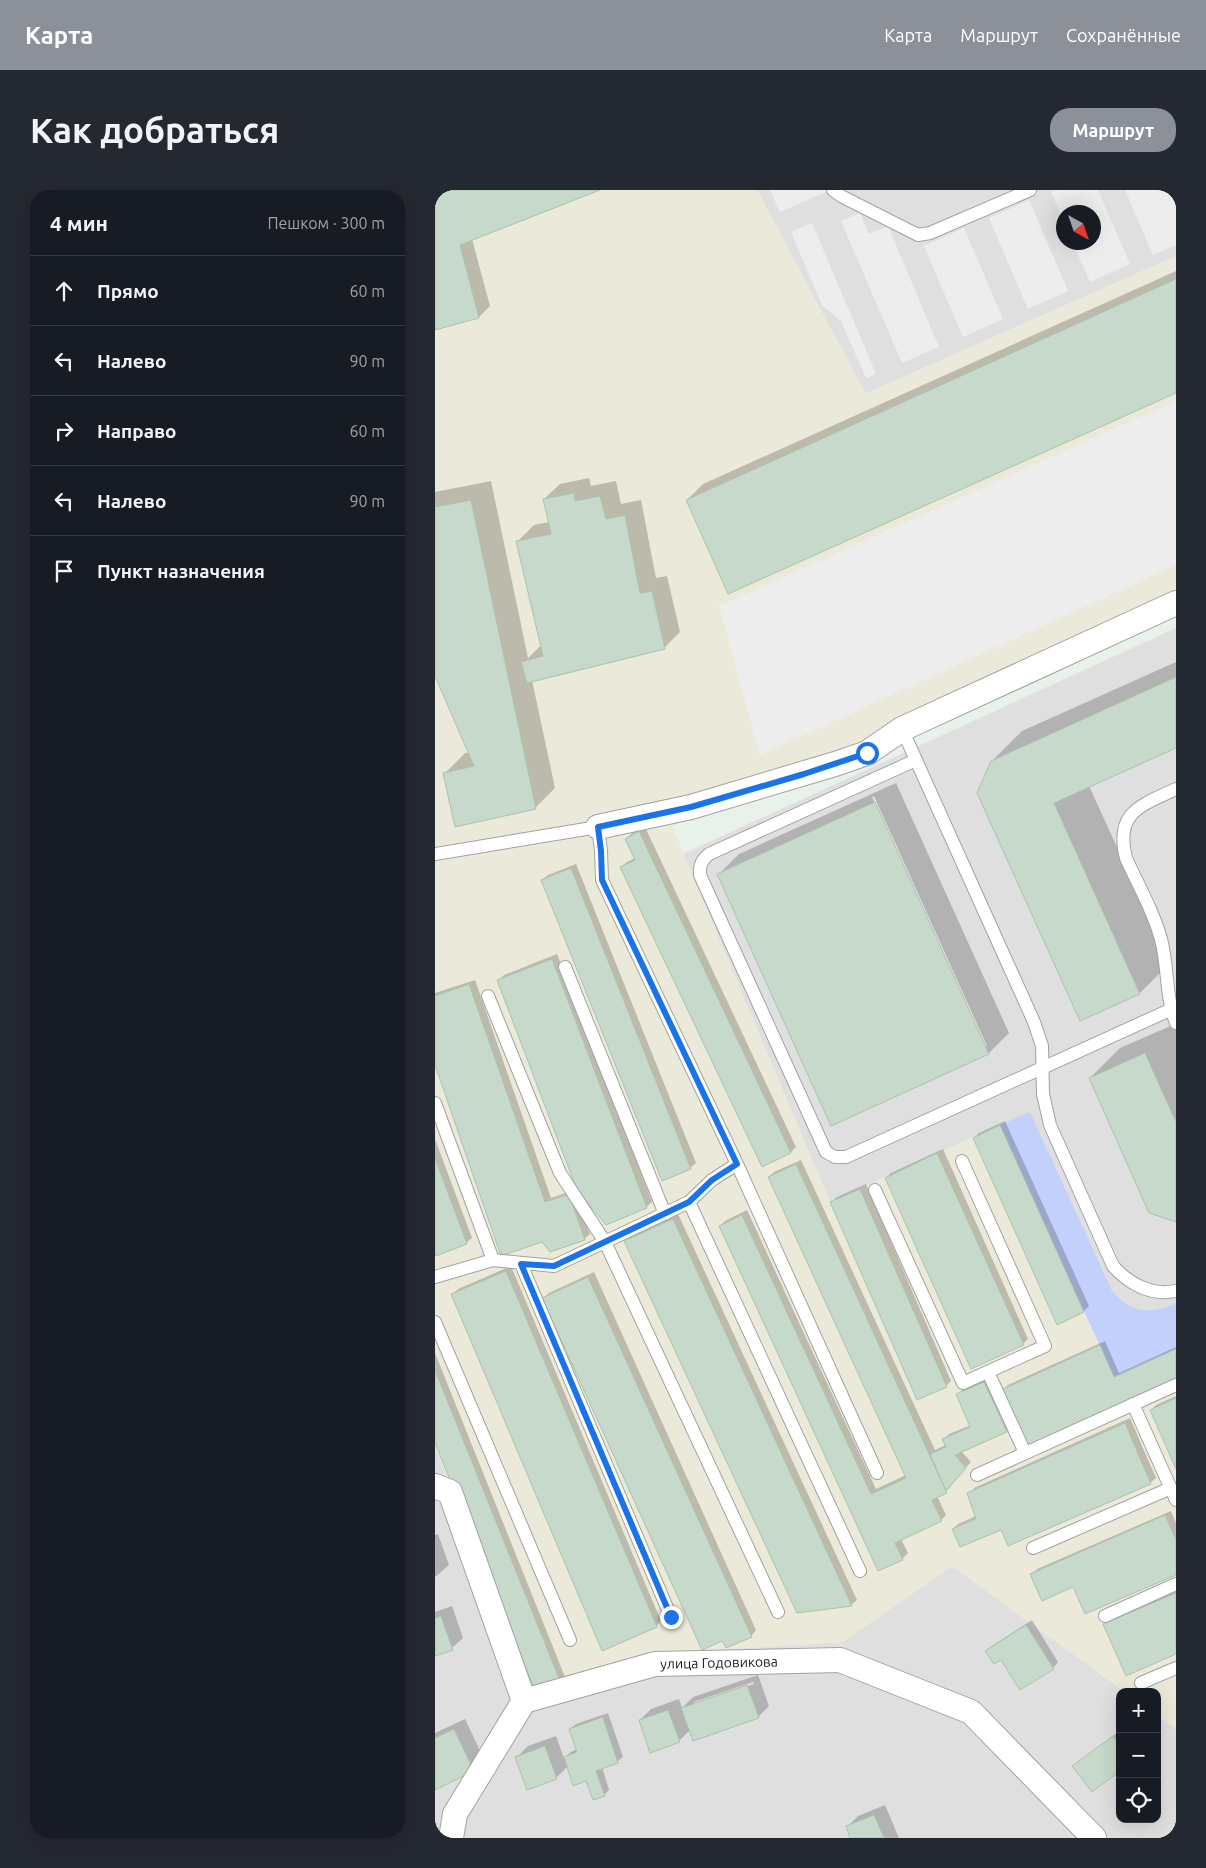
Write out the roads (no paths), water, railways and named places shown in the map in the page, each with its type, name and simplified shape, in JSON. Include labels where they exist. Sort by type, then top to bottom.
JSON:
[{"type":"street","points":[[598,827],[691,807],[867,753],[902,729],[1176,603]]},
{"type":"street","points":[[435,1486],[450,1492],[524,1702],[455,1814],[451,1838]]},
{"type":"street","name":"улица Годовикова","points":[[524,1702],[655,1664],[840,1660],[971,1712],[1094,1838]]},
{"type":"lane","points":[[833,190],[918,235],[930,233],[1030,190]]},
{"type":"lane","points":[[902,729],[1034,1022],[1042,1046],[1043,1094],[1049,1125],[1113,1266],[1123,1277],[1147,1290],[1161,1292],[1176,1291]]},
{"type":"lane","points":[[916,760],[709,854],[703,858],[701,864],[700,875],[826,1152],[830,1156],[846,1157],[1171,1010]]},
{"type":"lane","points":[[1176,789],[1141,805],[1131,814],[1125,824],[1123,839],[1126,858],[1158,929],[1164,956],[1171,1010],[1176,1023]]},
{"type":"lane","points":[[435,854],[598,827],[602,880],[737,1164],[877,1473]]},
{"type":"lane","points":[[565,967],[665,1214]]},
{"type":"lane","points":[[488,996],[560,1173],[605,1242],[778,1612]]},
{"type":"lane","points":[[435,1103],[493,1260]]},
{"type":"lane","points":[[875,1190],[963,1383],[1045,1346],[962,1161]]},
{"type":"lane","points":[[435,1277],[493,1260],[554,1266],[689,1202],[712,1180],[737,1164]]},
{"type":"lane","points":[[689,1202],[860,1571]]},
{"type":"lane","points":[[521,1264],[671,1617]]},
{"type":"lane","points":[[435,1322],[570,1640]]},
{"type":"lane","points":[[989,1372],[1025,1453]]},
{"type":"lane","points":[[977,1475],[1176,1385]]},
{"type":"lane","points":[[1033,1548],[1173,1494],[1133,1404]]},
{"type":"lane","points":[[1105,1616],[1176,1584]]},
{"type":"lane","points":[[1141,1683],[1176,1668]]}]
